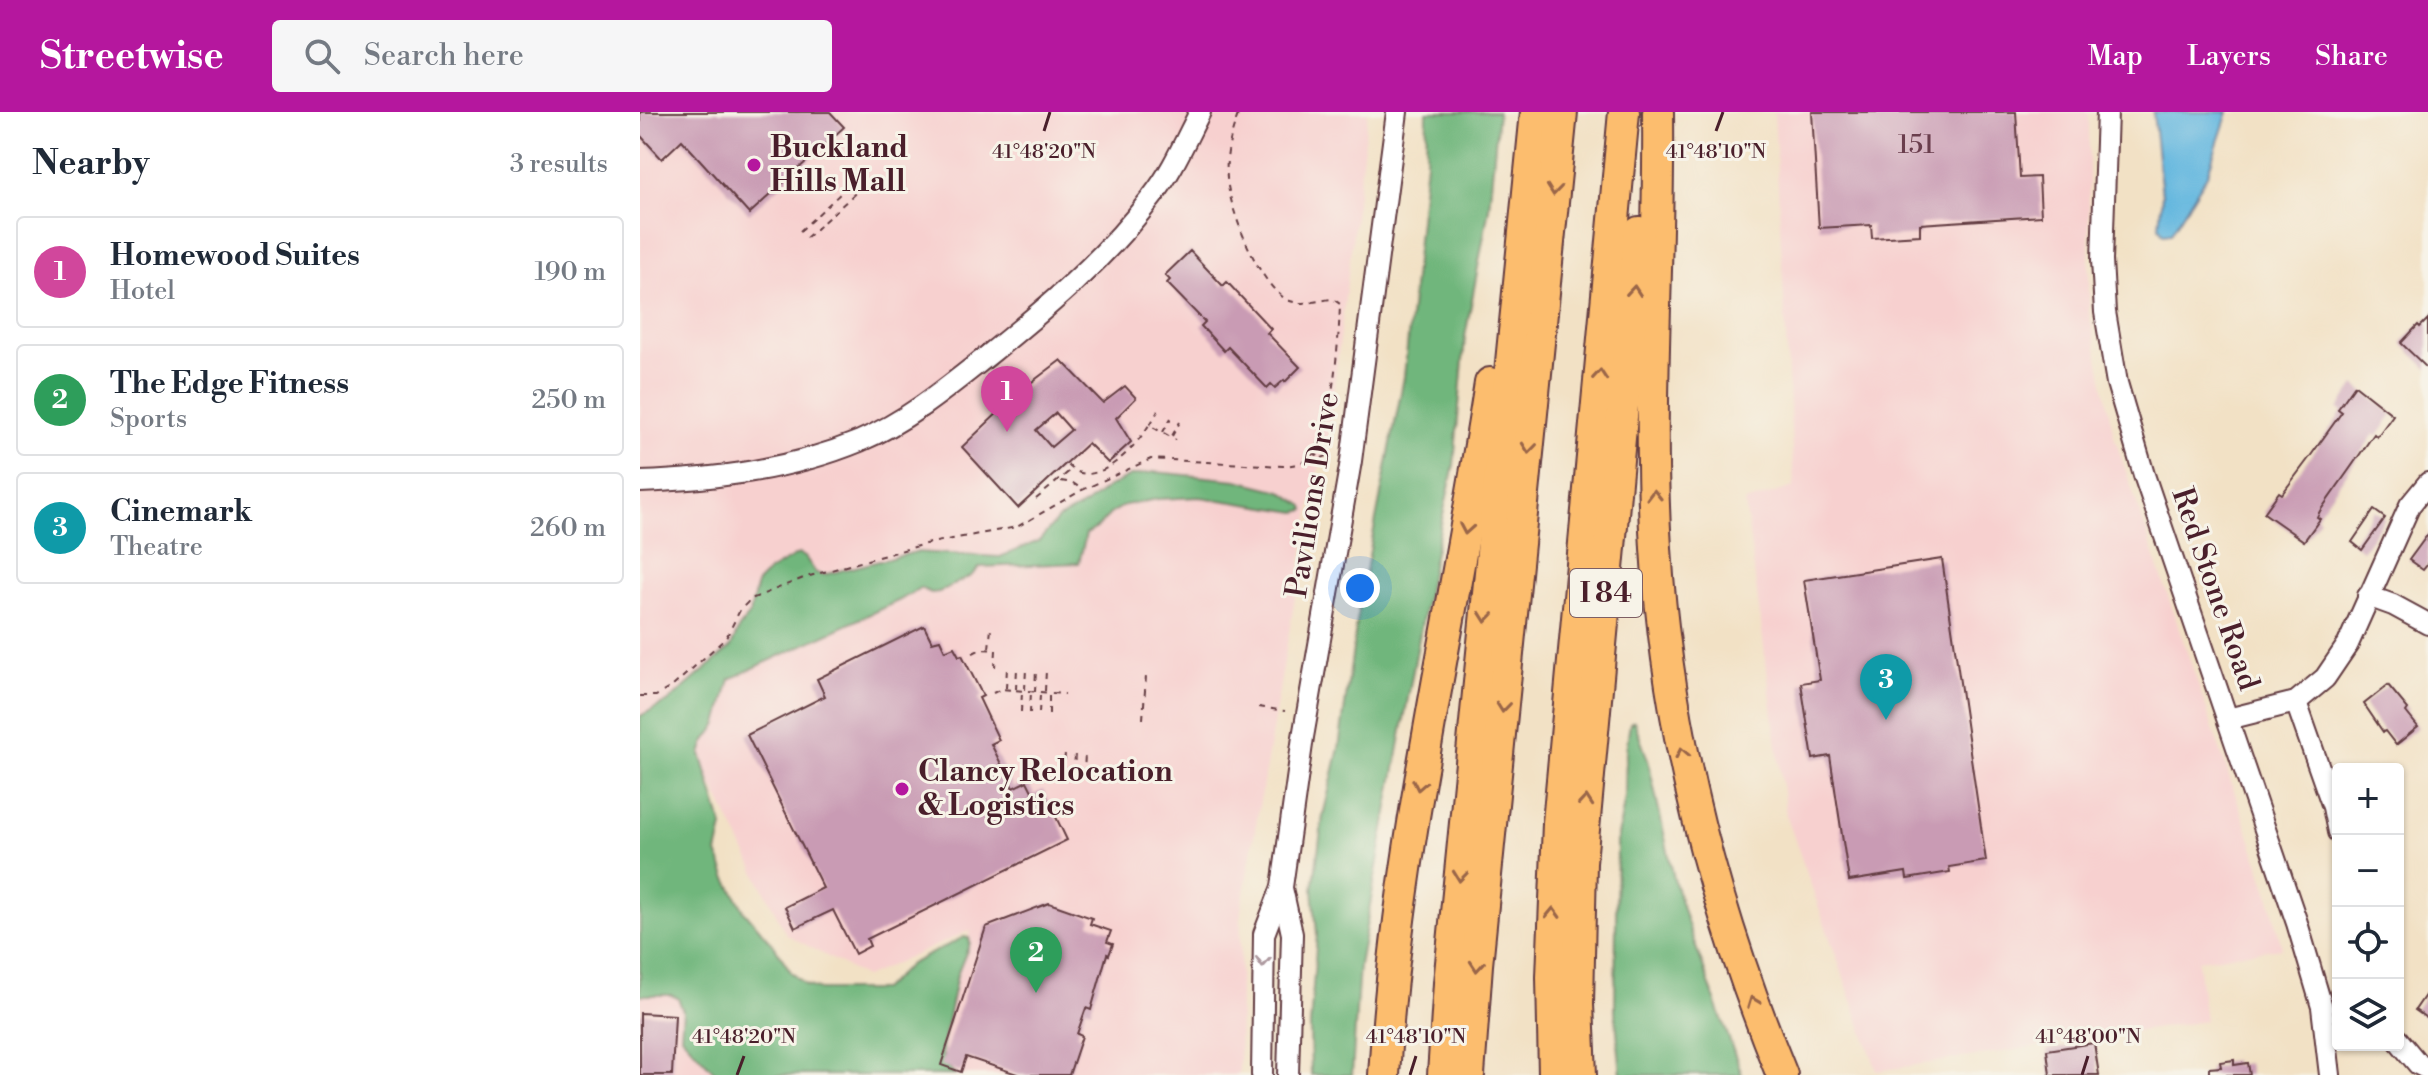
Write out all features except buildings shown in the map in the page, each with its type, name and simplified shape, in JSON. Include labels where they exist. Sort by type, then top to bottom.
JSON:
[{"type":"highway","points":[[1443,1075],[1449,983],[1536,112]]},
{"type":"highway","points":[[1469,1075],[1477,965],[1562,112]]},
{"type":"highway","points":[[1554,1075],[1552,977],[1557,837],[1624,112]]},
{"type":"highway","name":"I 84","points":[[1581,1075],[1578,965],[1584,826],[1650,112]]},
{"type":"highway","points":[[1658,112],[1653,466],[1664,638],[1677,729],[1706,856],[1748,989],[1782,1075]]},
{"type":"highway","points":[[1384,1075],[1405,872],[1482,436],[1506,256],[1529,177]]},
{"type":"street","points":[[640,482],[715,478],[786,466],[861,440],[909,415],[1046,310],[1092,267],[1154,195],[1200,112]]},
{"type":"street","name":"Pavilions Drive","points":[[1262,1075],[1264,934],[1282,887],[1303,737],[1356,433],[1397,112]]},
{"type":"street","name":"Red Stone Road","points":[[2107,112],[2102,260],[2105,312],[2117,383],[2144,475],[2263,818],[2322,1007],[2330,1075]]},
{"type":"street","points":[[2228,719],[2296,702],[2325,678],[2348,644],[2410,505],[2428,483]]},
{"type":"street","points":[[2368,596],[2393,605],[2428,624]]},
{"type":"street","points":[[2296,702],[2332,804]]},
{"type":"street","name":"Pavilions Drive","points":[[1282,887],[1292,934],[1288,1065]]},
{"type":"street","name":"Pavilions Drive","points":[[1261,1041],[1288,1065]]},
{"type":"street","points":[[2404,1047],[2418,1064],[2428,1069]]},
{"type":"path","points":[[640,696],[656,696],[673,686],[726,638],[740,610],[757,596],[806,577],[925,544],[1017,527],[1082,490],[1151,459],[1283,466],[1299,463],[1313,453],[1325,427],[1330,405],[1340,304],[1333,299],[1297,303],[1285,299],[1272,286],[1255,258],[1231,201],[1227,178],[1229,141],[1239,112]]},
{"type":"path","points":[[800,231],[855,180]]},
{"type":"path","points":[[806,238],[862,187]]},
{"type":"path","points":[[1068,465],[1088,474],[1113,464],[1140,441],[1158,411]]},
{"type":"path","points":[[1163,433],[1171,418]]},
{"type":"path","points":[[1150,426],[1174,438],[1180,422]]},
{"type":"path","points":[[1313,453],[1322,458],[1328,469]]},
{"type":"path","points":[[1322,458],[1331,454]]},
{"type":"path","points":[[1036,499],[1072,469]]},
{"type":"path","points":[[1060,480],[1073,483],[1082,490]]},
{"type":"path","points":[[989,649],[991,629]]},
{"type":"path","points":[[973,653],[981,649],[996,650],[995,667]]},
{"type":"path","points":[[1006,690],[1007,667]]},
{"type":"path","points":[[1016,690],[1017,668]]},
{"type":"path","points":[[1021,712],[1026,668]]},
{"type":"path","points":[[1030,713],[1036,669]]},
{"type":"path","points":[[1039,713],[1046,670]]},
{"type":"path","points":[[1143,719],[1146,676]]},
{"type":"path","points":[[993,693],[1016,690],[1065,694]]},
{"type":"path","points":[[1049,714],[1050,693]]},
{"type":"path","points":[[1259,707],[1285,711]]},
{"type":"path","points":[[1064,773],[1065,752]]},
{"type":"path","points":[[1074,774],[1075,753]]},
{"type":"path","points":[[1048,778],[1064,773],[1084,774],[1085,753]]},
{"type":"shaded area","points":[[640,112],[1368,112],[1326,453],[1316,476],[1241,911],[1239,1075],[939,1075],[929,1056],[971,930],[865,977],[786,934],[691,742],[640,719]]},
{"type":"shaded area","points":[[1774,112],[2089,112],[2089,313],[2114,436],[2269,894],[2282,948],[2198,960],[2205,1021],[1877,1071],[1786,815],[1745,502],[1794,487]]},
{"type":"shaded area","points":[[640,981],[696,984],[762,1075],[640,1075]]},
{"type":"green space","points":[[1427,112],[1498,112],[1489,208],[1465,337],[1454,465],[1434,556],[1359,965],[1352,1075],[1311,1075],[1310,1026],[1317,934],[1313,889],[1323,816],[1339,748],[1359,606],[1404,377],[1426,161]]},
{"type":"green space","points":[[1155,472],[1237,480],[1281,491],[1304,506],[1305,510],[1297,512],[1200,497],[1158,499],[1125,505],[1086,534],[1079,563],[980,567],[971,576],[939,592],[931,593],[920,588],[730,679],[718,724],[705,742],[701,754],[723,827],[717,853],[744,911],[775,947],[791,972],[806,985],[820,990],[882,990],[910,964],[964,937],[969,938],[970,943],[957,975],[942,1048],[943,1061],[955,1075],[717,1075],[681,1036],[683,1011],[678,998],[671,995],[640,995],[640,716],[669,701],[731,647],[739,628],[750,614],[757,583],[769,571],[798,554],[805,557],[816,573],[823,575],[916,552],[1000,557],[1039,541],[1058,519],[1085,505],[1105,489],[1130,476]]},
{"type":"green space","points":[[1634,721],[1648,760],[1674,879],[1687,922],[1742,1075],[1621,1075],[1615,1009],[1617,841],[1625,797],[1626,750],[1630,723]]},
{"type":"water","points":[[2153,112],[2228,112],[2207,175],[2171,233],[2163,234],[2159,226],[2162,195]]},
{"type":"place","name":"Buckland Hills Mall","points":[[754,165]]},
{"type":"place","name":"Homewood Suites","points":[[1007,432]]},
{"type":"place","name":"Cinemark","points":[[1886,720]]},
{"type":"place","name":"Clancy Relocation & Logistics","points":[[902,789]]},
{"type":"place","name":"The Edge Fitness","points":[[1036,993]]}]
